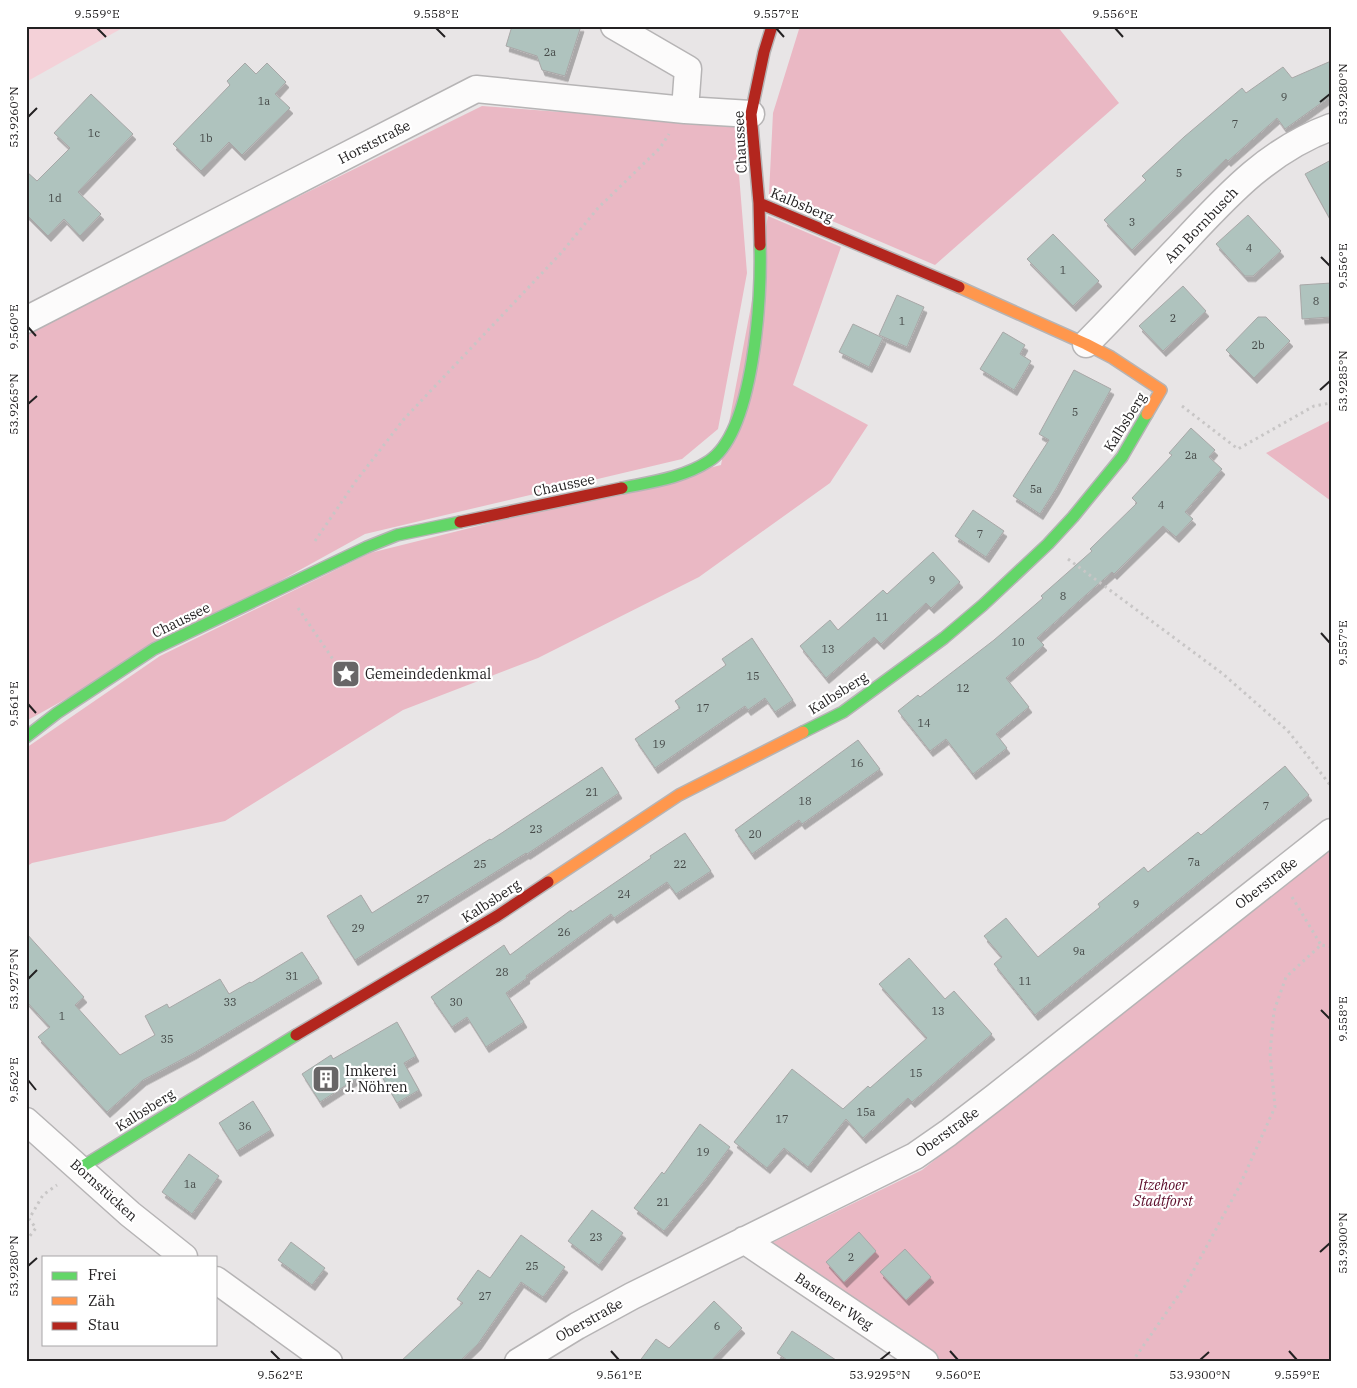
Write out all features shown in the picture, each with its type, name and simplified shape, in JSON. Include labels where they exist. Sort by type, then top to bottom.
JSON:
[{"type":"street","points":[[614,26],[688,69],[685,110]]},
{"type":"street","name":"Chaussee","points":[[26,737],[57,713],[154,649],[397,535],[668,478],[689,472],[709,461],[723,449],[733,431],[740,411],[753,360],[761,272],[759,203],[751,114],[764,52],[772,26]]},
{"type":"street","name":"Horststraße","points":[[26,320],[476,89],[685,110],[751,114]]},
{"type":"street","name":"Am Bornbusch","points":[[1086,344],[1234,189],[1270,158],[1314,133],[1331,127]]},
{"type":"street","name":"Kalbsberg","points":[[80,1168],[231,1074],[496,916],[679,795],[843,712],[944,638],[983,605],[1048,544],[1073,517],[1122,457],[1161,390],[1111,357],[1016,311],[759,203]]},
{"type":"street","name":"Oberstraße","points":[[518,1362],[577,1326],[632,1296],[915,1156],[948,1133],[1331,832]]},
{"type":"street","name":"Bornstücken","points":[[26,1121],[130,1214],[183,1256]]},
{"type":"street","name":"Bastener Weg","points":[[744,1240],[925,1362]]},
{"type":"street","points":[[218,1281],[329,1362]]},
{"type":"path","points":[[311,546],[356,481],[404,419],[562,252],[598,208],[660,148],[685,110]]},
{"type":"path","points":[[1161,390],[1238,449],[1314,406],[1331,403]]},
{"type":"path","points":[[1048,544],[1223,674],[1288,731],[1331,786]]},
{"type":"path","points":[[284,587],[339,668]]},
{"type":"path","points":[[1278,874],[1321,945],[1331,947]]},
{"type":"path","points":[[1132,1362],[1185,1286],[1239,1187],[1275,1107],[1270,1053],[1274,1011],[1286,977],[1321,945]]},
{"type":"path","points":[[26,1240],[36,1228],[28,1219],[43,1195],[80,1168]]},
{"type":"shaded area","points":[[26,26],[126,26],[26,82]]},
{"type":"green space","points":[[800,26],[1057,26],[1119,103],[935,265],[769,194],[773,113]]},
{"type":"green space","points":[[482,106],[735,125],[747,273],[718,429],[682,459],[365,534],[26,721],[26,331]]},
{"type":"green space","points":[[768,216],[841,247],[793,385],[868,425],[830,483],[699,577],[538,658],[403,710],[225,821],[32,863],[26,867],[26,748],[160,656],[370,553],[721,465]]},
{"type":"green space","points":[[1331,420],[1331,501],[1266,453]]},
{"type":"green space","name":"Itzehoer Stadtforst","points":[[1331,848],[1331,1362],[932,1362],[761,1248],[922,1170]]},
{"type":"building","points":[[512,26],[581,26],[565,76],[542,70],[537,56],[506,46]]},
{"type":"building","points":[[1331,61],[1331,96],[1285,129],[1277,118],[1228,161],[1226,159],[1132,250],[1104,220],[1146,180],[1142,176],[1184,137],[1242,88],[1246,93],[1283,67],[1292,78]]},
{"type":"building","points":[[245,63],[256,74],[267,63],[286,82],[275,94],[290,108],[242,155],[229,142],[201,171],[173,144],[230,85],[227,81]]},
{"type":"building","points":[[91,94],[133,134],[78,192],[101,214],[80,236],[64,219],[48,236],[26,214],[26,171],[37,181],[70,148],[54,133]]},
{"type":"building","points":[[1331,160],[1331,221],[1305,174]]},
{"type":"building","points":[[1248,215],[1281,251],[1253,276],[1245,276],[1216,244]]},
{"type":"building","points":[[1053,234],[1099,281],[1073,306],[1027,259]]},
{"type":"building","points":[[1331,283],[1331,317],[1302,319],[1300,285]]},
{"type":"building","points":[[1183,286],[1206,311],[1163,351],[1139,326]]},
{"type":"building","points":[[897,295],[924,307],[907,347],[879,335]]},
{"type":"building","points":[[1258,317],[1266,317],[1290,341],[1254,378],[1226,350]]},
{"type":"building","points":[[853,324],[883,338],[869,367],[839,352]]},
{"type":"building","points":[[1003,332],[1025,345],[1020,354],[1031,361],[1014,390],[980,369]]},
{"type":"building","points":[[1074,370],[1111,389],[1056,489],[1040,514],[1013,496],[1049,440],[1039,434]]},
{"type":"building","points":[[1191,428],[1215,450],[1209,457],[1222,469],[1185,512],[1193,519],[1176,537],[1163,526],[1114,574],[1112,572],[1037,638],[1044,645],[1006,678],[1029,707],[996,734],[1007,748],[973,774],[946,739],[930,751],[898,711],[918,695],[920,697],[994,640],[1043,598],[1041,596],[1092,551],[1090,549],[1137,503],[1132,498],[1172,455],[1169,453]]},
{"type":"building","points":[[973,510],[1004,531],[986,557],[955,536]]},
{"type":"building","points":[[933,552],[960,582],[931,608],[926,603],[881,644],[874,637],[826,678],[800,646],[830,620],[838,630],[883,590],[887,594]]},
{"type":"building","points":[[752,638],[793,700],[775,712],[765,698],[748,710],[745,706],[655,768],[635,739],[680,708],[675,701],[726,665],[722,659]]},
{"type":"building","points":[[858,740],[880,769],[802,824],[799,820],[752,854],[735,830]]},
{"type":"building","points":[[1285,766],[1309,795],[1035,1015],[994,964],[1002,957],[984,936],[1006,918],[1038,957],[1100,907],[1098,904],[1144,867],[1148,872],[1198,832],[1201,835]]},
{"type":"building","points":[[602,767],[619,793],[527,854],[355,960],[327,916],[361,895],[372,913],[491,840]]},
{"type":"building","points":[[685,833],[711,871],[676,894],[667,882],[614,918],[611,914],[526,976],[527,978],[506,993],[524,1022],[486,1047],[467,1017],[452,1027],[431,997],[504,945],[510,955],[571,910],[572,912]]},
{"type":"building","points":[[26,933],[84,997],[75,1005],[120,1055],[155,1035],[145,1016],[167,1004],[169,1008],[220,979],[229,994],[302,952],[319,978],[194,1053],[143,1080],[107,1112],[38,1037],[50,1027],[26,1001]]},
{"type":"building","points":[[909,958],[945,999],[954,991],[992,1034],[912,1102],[908,1098],[863,1138],[846,1119],[808,1167],[784,1148],[767,1168],[734,1142],[792,1069],[843,1109],[927,1038],[879,984]]},
{"type":"building","points":[[397,1022],[416,1056],[404,1063],[419,1090],[397,1103],[376,1066],[320,1102],[302,1074],[331,1055],[333,1059]]},
{"type":"building","points":[[253,1101],[271,1130],[237,1151],[219,1123]]},
{"type":"building","points":[[700,1124],[730,1147],[664,1231],[634,1208],[662,1172],[664,1174]]},
{"type":"building","points":[[189,1154],[219,1176],[192,1214],[162,1192]]},
{"type":"building","points":[[592,1210],[623,1233],[599,1265],[568,1241]]},
{"type":"building","points":[[859,1232],[876,1251],[844,1282],[826,1262]]},
{"type":"building","points":[[521,1235],[565,1267],[543,1297],[521,1282],[478,1344],[459,1362],[400,1362],[463,1303],[457,1299],[478,1270],[490,1278]]},
{"type":"building","points":[[291,1242],[325,1268],[312,1285],[278,1260]]},
{"type":"building","points":[[905,1249],[931,1277],[906,1300],[880,1272]]},
{"type":"building","points":[[714,1301],[742,1328],[710,1362],[639,1362],[656,1339],[669,1348]]},
{"type":"building","points":[[792,1331],[839,1362],[790,1362],[777,1353]]},
{"type":"traffic: fast","points":[[622,488],[667,479],[689,472],[709,461],[724,445],[736,422],[752,361],[757,328],[760,245]]},
{"type":"traffic: fast","points":[[803,732],[843,712],[944,638],[983,605],[1048,544],[1073,517],[1122,457],[1147,414]]},
{"type":"traffic: fast","points":[[26,737],[57,713],[154,649],[367,547],[397,535],[460,522]]},
{"type":"traffic: fast","points":[[80,1168],[296,1035]]},
{"type":"traffic: slow","points":[[959,287],[1086,344],[1111,357],[1161,390],[1147,414]]},
{"type":"traffic: slow","points":[[548,882],[679,795],[803,732]]},
{"type":"traffic: jam","points":[[760,245],[759,203],[751,114],[764,52],[772,26]]},
{"type":"traffic: jam","points":[[759,203],[959,287]]},
{"type":"traffic: jam","points":[[460,522],[622,488]]},
{"type":"traffic: jam","points":[[296,1035],[497,916],[548,882]]},
{"type":"place","name":"Gemeindedenkmal","points":[[346,674]]},
{"type":"place","name":"Imkerei J. Nöhren","points":[[326,1079]]}]
